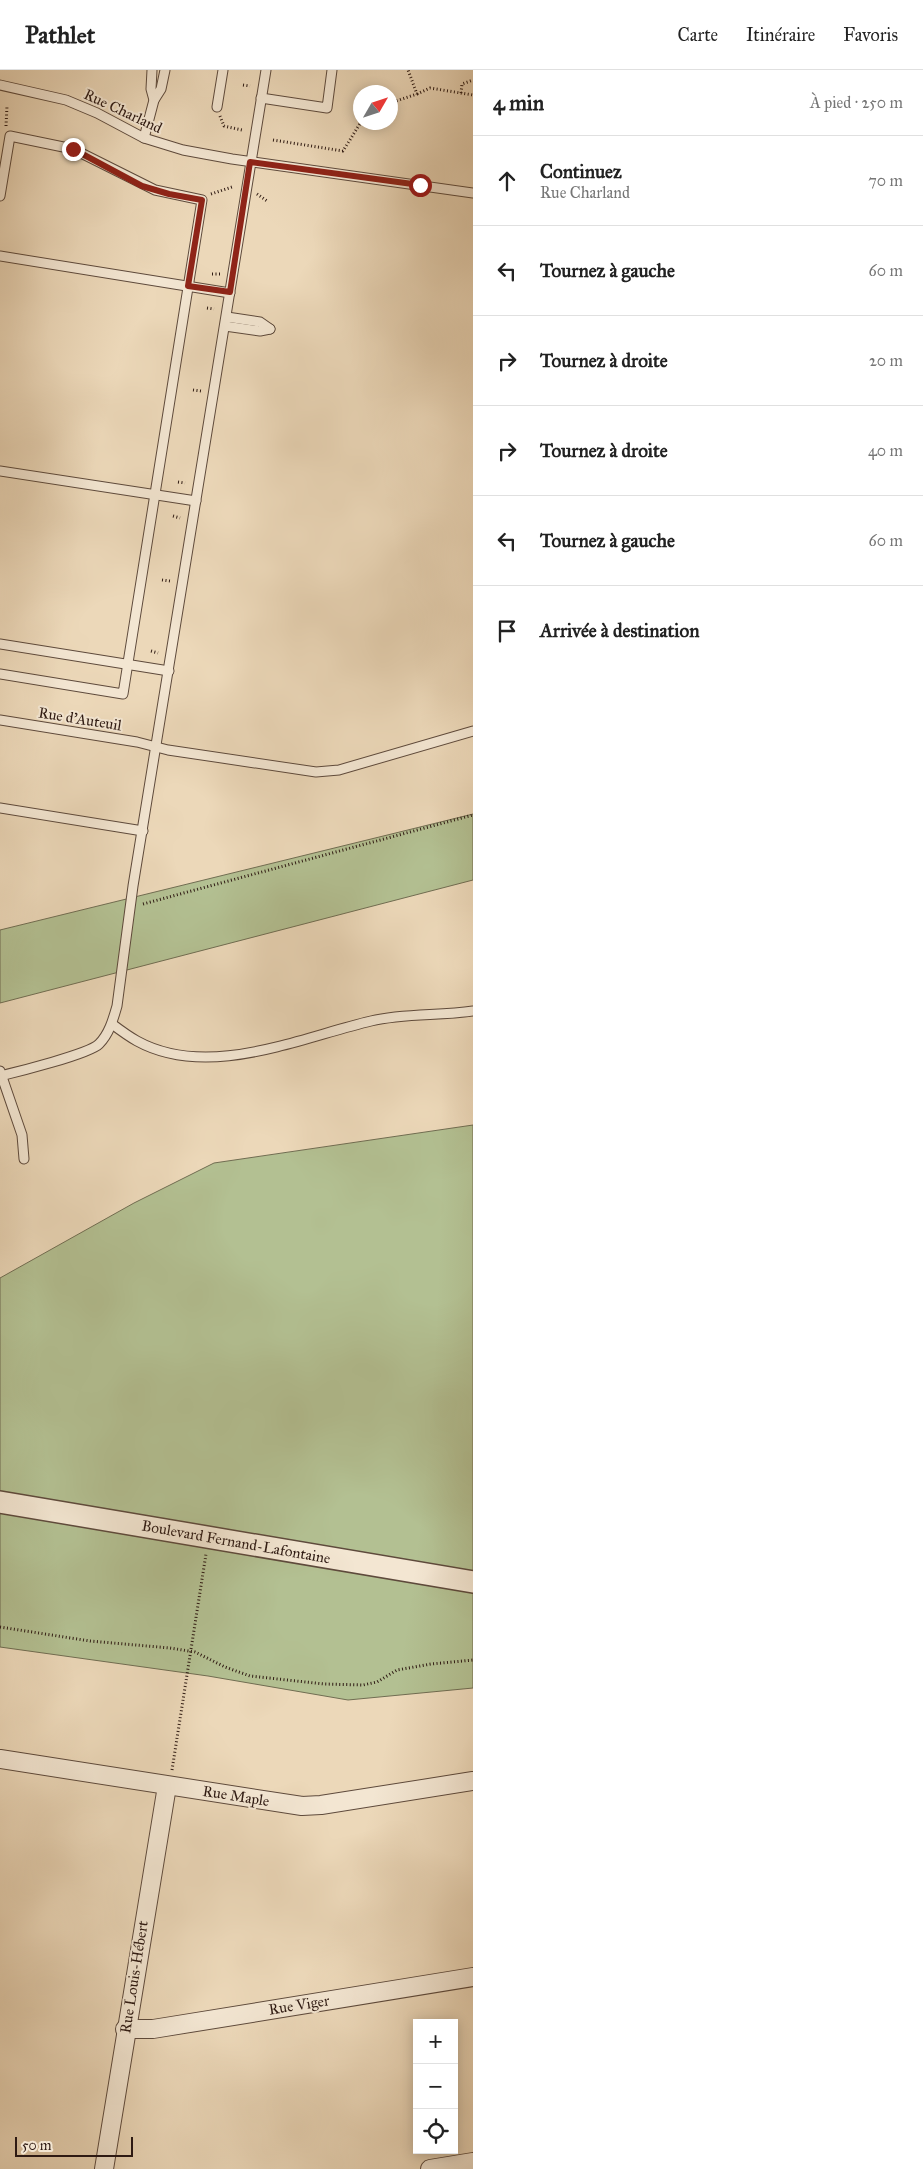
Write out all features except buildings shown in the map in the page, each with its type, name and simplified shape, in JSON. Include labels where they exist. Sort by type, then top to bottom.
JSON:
[{"type":"street","name":"Boulevard Fernand-Lafontaine","points":[[0,1502],[473,1582]]},
{"type":"street","name":"Rue Maple","points":[[0,1760],[169,1780],[291,1805],[311,1806],[473,1780]]},
{"type":"street","name":"Rue Louis-Hébert","points":[[104,2169],[125,2029],[169,1780]]},
{"type":"street","name":"Rue Viger","points":[[125,2029],[153,2028],[473,1977]]},
{"type":"street","points":[[430,2169],[473,2162]]},
{"type":"lane","points":[[152,70],[151,89],[154,100]]},
{"type":"lane","points":[[144,138],[154,100],[161,89],[165,70]]},
{"type":"lane","points":[[217,107],[223,70]]},
{"type":"lane","points":[[24,1159],[22,1135],[0,1074],[92,1049],[104,1039],[112,1024],[117,1006],[130,907],[266,70]]},
{"type":"lane","points":[[261,98],[326,108],[332,70]]},
{"type":"lane","name":"Rue Charland","points":[[0,85],[39,92],[73,103],[144,138],[183,150],[250,162],[473,193]]},
{"type":"lane","points":[[0,196],[10,136],[73,149],[142,186],[202,200],[123,694],[0,674]]},
{"type":"lane","points":[[0,256],[230,292]]},
{"type":"lane","points":[[0,471],[196,501]]},
{"type":"lane","points":[[0,644],[169,671]]},
{"type":"lane","name":"Rue d'Auteuil","points":[[0,720],[137,742],[156,748],[316,772],[338,770],[473,732]]},
{"type":"lane","points":[[0,808],[143,831]]},
{"type":"lane","points":[[112,1024],[138,1042],[188,1057],[202,1058],[274,1047],[385,1018],[473,1011]]},
{"type":"path","points":[[408,70],[417,94]]},
{"type":"path","points":[[461,93],[462,84],[473,80]]},
{"type":"path","points":[[243,85],[250,86]]},
{"type":"path","points":[[398,100],[430,88],[473,95]]},
{"type":"path","points":[[7,106],[4,123],[10,136]]},
{"type":"path","points":[[224,126],[242,130]]},
{"type":"path","points":[[273,140],[343,151],[356,130]]},
{"type":"path","points":[[213,193],[232,187]]},
{"type":"path","points":[[258,194],[267,201]]},
{"type":"path","points":[[212,274],[220,274]]},
{"type":"path","points":[[207,308],[214,309]]},
{"type":"path","points":[[194,390],[200,391]]},
{"type":"path","points":[[178,482],[186,483]]},
{"type":"path","points":[[173,516],[180,518]]},
{"type":"path","points":[[162,580],[170,581]]},
{"type":"path","points":[[151,651],[158,653]]},
{"type":"path","points":[[130,907],[473,815]]},
{"type":"path","points":[[169,1780],[206,1553]]},
{"type":"path","points":[[0,1627],[90,1641],[151,1645],[191,1652],[250,1676],[351,1686],[370,1684],[398,1670],[473,1660]]},
{"type":"green space","points":[[473,814],[473,880],[0,1003],[0,930]]},
{"type":"green space","points":[[473,1125],[473,1688],[348,1700],[208,1676],[0,1647],[0,1278],[134,1203],[214,1163]]},
{"type":"route","points":[[73,149],[142,186],[169,194],[202,200],[188,286],[230,292],[250,162],[420,185]]}]
